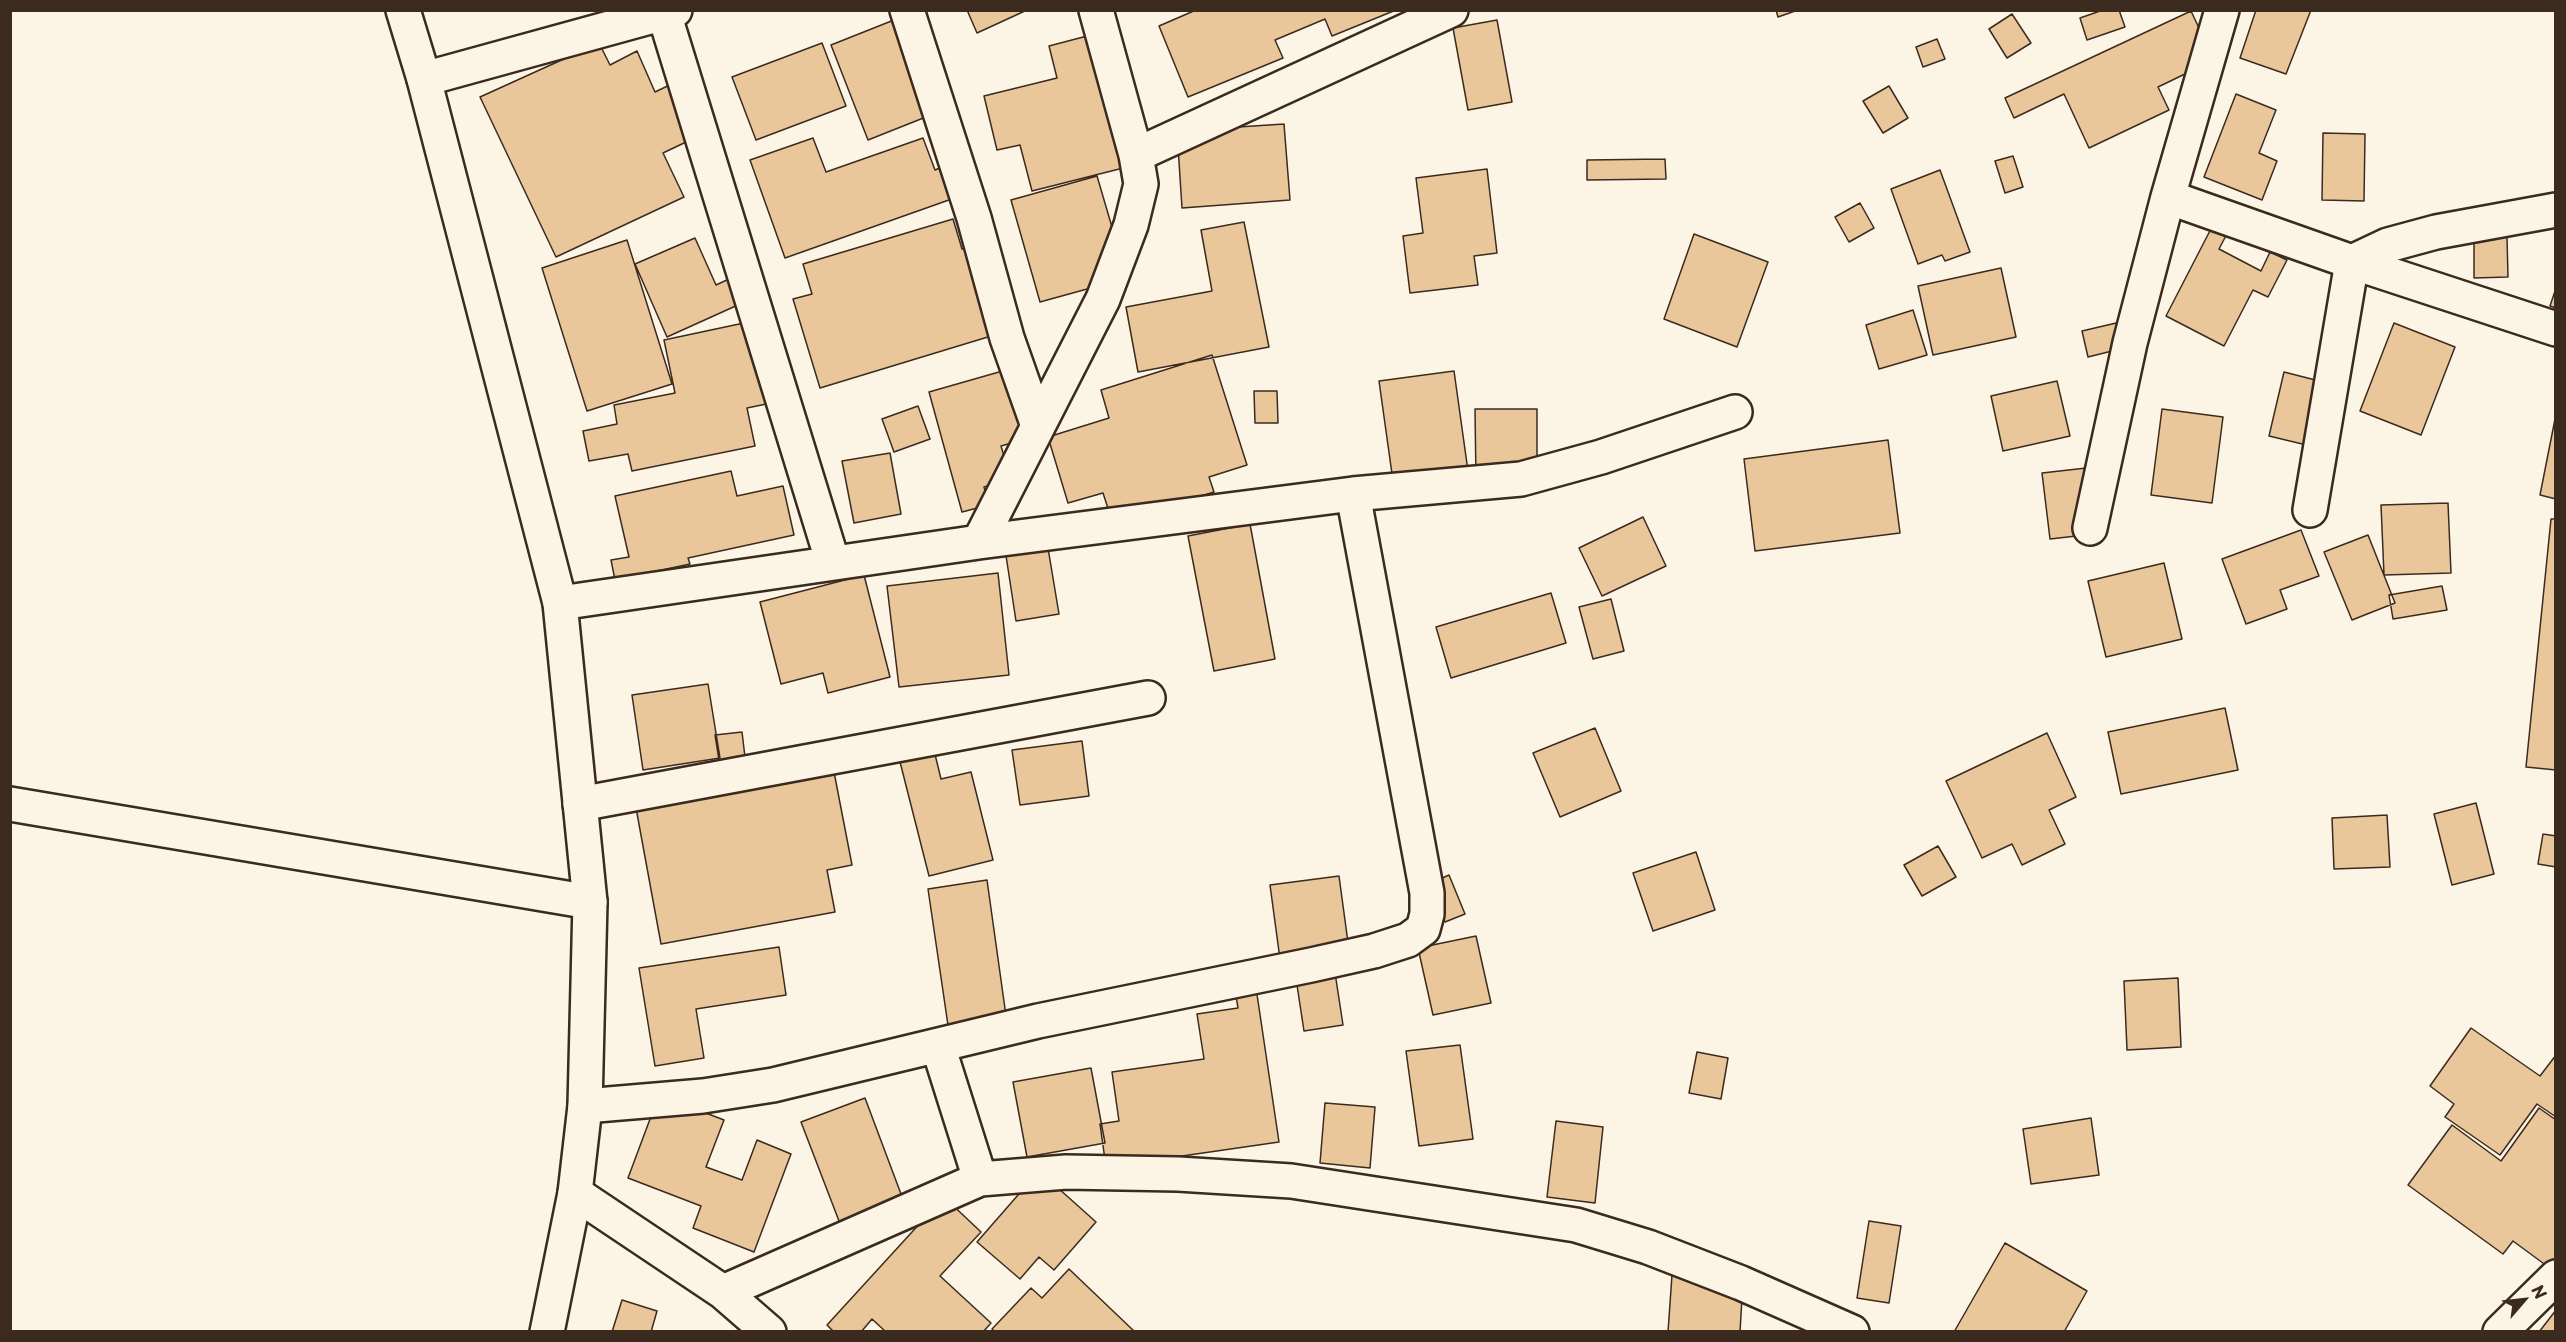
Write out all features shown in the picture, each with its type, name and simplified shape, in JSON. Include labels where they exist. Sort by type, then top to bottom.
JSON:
[{"type":"street","points":[[403,10],[424,80],[560,603],[590,902],[585,1106],[575,1193],[547,1332]]},
{"type":"street","points":[[907,10],[974,218],[1007,338],[1038,426]]},
{"type":"street","points":[[979,542],[1103,299],[1131,225],[1141,184],[1136,155],[1096,10]]},
{"type":"street","points":[[1136,155],[1451,10]]},
{"type":"street","points":[[2090,528],[2130,343],[2168,197],[2222,10]]},
{"type":"street","points":[[424,80],[668,12],[833,563]]},
{"type":"street","points":[[2168,197],[2352,262],[2556,329]]},
{"type":"street","points":[[2352,262],[2388,245],[2436,232],[2556,210]]},
{"type":"street","points":[[2310,510],[2352,262]]},
{"type":"street","points":[[560,603],[979,542],[1353,494],[1510,480],[1539,475],[1601,457],[1735,411]]},
{"type":"street","points":[[585,1106],[702,1096],[773,1085],[1038,1021],[1374,951],[1408,940],[1423,928],[1427,914],[1427,893],[1353,494]]},
{"type":"street","points":[[580,804],[1148,698]]},
{"type":"street","points":[[10,804],[590,902]]},
{"type":"street","points":[[938,1046],[980,1179]]},
{"type":"street","points":[[723,1293],[980,1179],[1066,1172],[1178,1174],[1291,1181],[1576,1225],[1648,1247],[1741,1283],[1852,1332]]},
{"type":"street","points":[[575,1193],[723,1293],[769,1332]]},
{"type":"street","points":[[2500,1332],[2556,1277]]},
{"type":"building","points":[[967,10],[1027,10],[977,33]]},
{"type":"building","points":[[1196,10],[1396,10],[1332,36],[1325,19],[1275,40],[1283,58],[1188,97],[1159,26]]},
{"type":"building","points":[[1776,10],[1798,10],[1778,17]]},
{"type":"building","points":[[2103,10],[2119,10],[2125,27],[2087,40],[2080,18]]},
{"type":"building","points":[[2256,10],[2311,10],[2286,74],[2240,58]]},
{"type":"building","points":[[2191,11],[2214,60],[2158,87],[2169,110],[2089,148],[2064,94],[2014,118],[2005,98]]},
{"type":"building","points":[[909,14],[946,109],[868,140],[831,45]]},
{"type":"building","points":[[2012,14],[2031,43],[2007,58],[1989,29]]},
{"type":"building","points":[[1497,20],[1512,102],[1468,110],[1453,28]]},
{"type":"building","points":[[1110,30],[1143,163],[1032,191],[1020,145],[997,150],[984,96],[1057,78],[1049,46]]},
{"type":"building","points":[[1937,39],[1945,59],[1923,67],[1916,47]]},
{"type":"building","points":[[599,43],[610,65],[637,51],[655,92],[680,80],[705,133],[663,153],[684,197],[556,257],[480,97]]},
{"type":"building","points":[[822,43],[846,106],[756,140],[732,77]]},
{"type":"building","points":[[1889,86],[1908,118],[1883,133],[1863,101]]},
{"type":"building","points":[[2236,94],[2276,110],[2259,153],[2277,161],[2262,200],[2204,177]]},
{"type":"building","points":[[1284,124],[1290,200],[1182,208],[1177,131]]},
{"type":"building","points":[[2323,133],[2365,134],[2364,201],[2322,200]]},
{"type":"building","points":[[813,138],[826,172],[923,138],[935,170],[952,163],[963,195],[785,258],[750,160]]},
{"type":"building","points":[[2013,156],[2023,187],[2005,193],[1995,161]]},
{"type":"building","points":[[1665,159],[1666,179],[1587,180],[1587,160]]},
{"type":"building","points":[[1487,169],[1497,253],[1474,256],[1478,285],[1410,293],[1403,236],[1423,233],[1416,178]]},
{"type":"building","points":[[1940,170],[1970,252],[1945,261],[1942,255],[1918,264],[1891,189]]},
{"type":"building","points":[[1097,176],[1127,278],[1040,302],[1011,200]]},
{"type":"building","points":[[1860,203],[1874,228],[1849,242],[1835,217]]},
{"type":"building","points":[[953,219],[962,249],[974,245],[1001,333],[820,388],[793,299],[812,294],[803,264]]},
{"type":"building","points":[[2215,221],[2230,228],[2219,249],[2261,271],[2270,252],[2287,260],[2268,297],[2253,290],[2224,346],[2166,316]]},
{"type":"building","points":[[1244,222],[1269,347],[1138,372],[1126,307],[1212,291],[1201,230]]},
{"type":"building","points":[[1694,234],[1768,262],[1737,347],[1664,319]]},
{"type":"building","points":[[2474,237],[2507,237],[2508,277],[2474,278]]},
{"type":"building","points":[[695,238],[716,285],[729,279],[740,304],[667,337],[635,264]]},
{"type":"building","points":[[627,240],[672,384],[587,411],[542,268]]},
{"type":"building","points":[[2001,268],[2016,337],[1933,355],[1918,286]]},
{"type":"building","points":[[2556,288],[2556,308],[2550,306]]},
{"type":"building","points":[[1913,310],[1927,355],[1879,369],[1866,325]]},
{"type":"building","points":[[758,320],[776,402],[747,408],[755,446],[632,471],[628,454],[589,461],[583,431],[617,424],[614,405],[675,393],[664,340]]},
{"type":"building","points":[[2129,320],[2136,345],[2088,357],[2082,331]]},
{"type":"building","points":[[2394,323],[2455,347],[2421,435],[2360,411]]},
{"type":"building","points":[[1212,355],[1247,465],[1209,477],[1214,492],[1113,524],[1103,493],[1068,503],[1048,437],[1109,418],[1101,390]]},
{"type":"building","points":[[1006,370],[1026,439],[1001,446],[1011,479],[984,487],[989,505],[962,512],[929,392]]},
{"type":"building","points":[[1454,371],[1468,471],[1393,481],[1379,381]]},
{"type":"building","points":[[2284,372],[2335,385],[2319,448],[2269,436]]},
{"type":"building","points":[[2057,381],[2070,436],[2003,451],[1991,396]]},
{"type":"building","points":[[1254,391],[1277,391],[1278,423],[1255,423]]},
{"type":"building","points":[[918,406],[930,439],[894,452],[882,419]]},
{"type":"building","points":[[1475,409],[1537,409],[1537,480],[1476,481]]},
{"type":"building","points":[[2162,409],[2223,417],[2212,503],[2151,495]]},
{"type":"building","points":[[2556,414],[2556,499],[2540,495]]},
{"type":"building","points":[[1888,440],[1900,533],[1755,551],[1744,459]]},
{"type":"building","points":[[890,453],[901,514],[854,523],[842,461]]},
{"type":"building","points":[[2095,467],[2103,533],[2050,539],[2042,473]]},
{"type":"building","points":[[731,471],[737,496],[783,486],[794,535],[688,558],[690,564],[615,580],[611,560],[629,557],[615,496]]},
{"type":"building","points":[[2448,503],[2451,573],[2384,575],[2381,505]]},
{"type":"building","points":[[1643,517],[1666,566],[1602,596],[1579,548]]},
{"type":"building","points":[[2551,519],[2556,519],[2556,770],[2526,767]]},
{"type":"building","points":[[1250,524],[1275,659],[1214,671],[1188,536]]},
{"type":"building","points":[[1045,530],[1059,614],[1016,621],[1003,536]]},
{"type":"building","points":[[2301,530],[2319,576],[2280,590],[2287,609],[2246,624],[2222,559]]},
{"type":"building","points":[[2368,535],[2395,603],[2352,620],[2324,552]]},
{"type":"building","points":[[2164,563],[2182,639],[2106,657],[2088,581]]},
{"type":"building","points":[[998,573],[1009,675],[899,687],[887,586]]},
{"type":"building","points":[[864,575],[890,677],[828,693],[823,673],[781,684],[760,602]]},
{"type":"building","points":[[2442,586],[2447,610],[2393,619],[2389,595]]},
{"type":"building","points":[[1551,593],[1566,643],[1451,678],[1436,627]]},
{"type":"building","points":[[1611,599],[1624,651],[1593,659],[1579,607]]},
{"type":"building","points":[[708,684],[720,758],[643,770],[632,695]]},
{"type":"building","points":[[2225,708],[2238,770],[2121,794],[2108,732]]},
{"type":"building","points":[[1595,728],[1621,791],[1560,817],[1533,753]]},
{"type":"building","points":[[742,732],[745,757],[719,760],[715,735]]},
{"type":"building","points":[[2047,733],[2076,797],[2049,810],[2065,844],[2022,865],[2012,844],[1982,858],[1946,781]]},
{"type":"building","points":[[1082,741],[1089,796],[1020,805],[1012,750]]},
{"type":"building","points":[[933,746],[941,779],[971,772],[993,860],[929,876],[898,754]]},
{"type":"building","points":[[834,772],[852,865],[827,870],[835,912],[661,944],[636,808]]},
{"type":"building","points":[[2476,803],[2494,874],[2452,885],[2434,814]]},
{"type":"building","points":[[2387,815],[2390,867],[2334,869],[2332,818]]},
{"type":"building","points":[[2543,834],[2556,836],[2556,867],[2538,864]]},
{"type":"building","points":[[1938,846],[1956,877],[1922,896],[1904,865]]},
{"type":"building","points":[[1696,852],[1715,910],[1653,931],[1633,873]]},
{"type":"building","points":[[1449,875],[1465,914],[1445,922],[1429,884]]},
{"type":"building","points":[[1339,876],[1349,950],[1280,959],[1270,885]]},
{"type":"building","points":[[987,880],[1007,1023],[949,1032],[928,889]]},
{"type":"building","points":[[1476,936],[1491,1003],[1433,1015],[1418,948]]},
{"type":"building","points":[[779,947],[786,995],[696,1009],[704,1058],[655,1066],[639,968]]},
{"type":"building","points":[[1334,966],[1343,1025],[1304,1031],[1295,972]]},
{"type":"building","points":[[2178,978],[2181,1047],[2127,1050],[2124,981]]},
{"type":"building","points":[[1255,981],[1279,1142],[1106,1167],[1100,1124],[1119,1121],[1112,1072],[1204,1059],[1197,1014],[1238,1008],[1234,984]]},
{"type":"building","points":[[2471,1028],[2540,1076],[2556,1055],[2556,1117],[2537,1104],[2500,1155],[2445,1117],[2454,1104],[2430,1086]]},
{"type":"building","points":[[1460,1045],[1473,1139],[1419,1146],[1406,1051]]},
{"type":"building","points":[[1697,1052],[1728,1058],[1721,1099],[1689,1093]]},
{"type":"building","points":[[1091,1068],[1105,1143],[1027,1157],[1013,1082]]},
{"type":"building","points":[[659,1095],[724,1120],[706,1167],[742,1180],[757,1140],[791,1154],[754,1252],[693,1228],[701,1206],[628,1178]]},
{"type":"building","points":[[865,1098],[907,1210],[844,1234],[801,1122]]},
{"type":"building","points":[[1325,1103],[1375,1107],[1370,1168],[1320,1163]]},
{"type":"building","points":[[2539,1108],[2556,1120],[2556,1263],[2551,1269],[2513,1241],[2503,1254],[2408,1185],[2452,1125],[2501,1161]]},
{"type":"building","points":[[2091,1118],[2099,1175],[2031,1184],[2023,1129]]},
{"type":"building","points":[[1556,1121],[1603,1127],[1595,1203],[1547,1197]]},
{"type":"building","points":[[1039,1171],[1096,1222],[1054,1270],[1039,1257],[1020,1279],[977,1242]]},
{"type":"building","points":[[944,1197],[981,1232],[940,1276],[991,1323],[983,1332],[886,1332],[872,1319],[861,1332],[834,1332],[827,1325]]},
{"type":"building","points":[[1869,1221],[1901,1226],[1889,1303],[1857,1298]]},
{"type":"building","points":[[2005,1243],[2087,1291],[2064,1332],[1954,1332]]},
{"type":"building","points":[[1069,1269],[1135,1332],[995,1332],[992,1329],[1031,1288],[1042,1298]]},
{"type":"building","points":[[1672,1275],[1743,1281],[1740,1332],[1668,1332]]},
{"type":"building","points":[[622,1300],[657,1311],[651,1332],[612,1332]]},
{"type":"building","points":[[2556,1310],[2556,1332],[2539,1332]]}]
